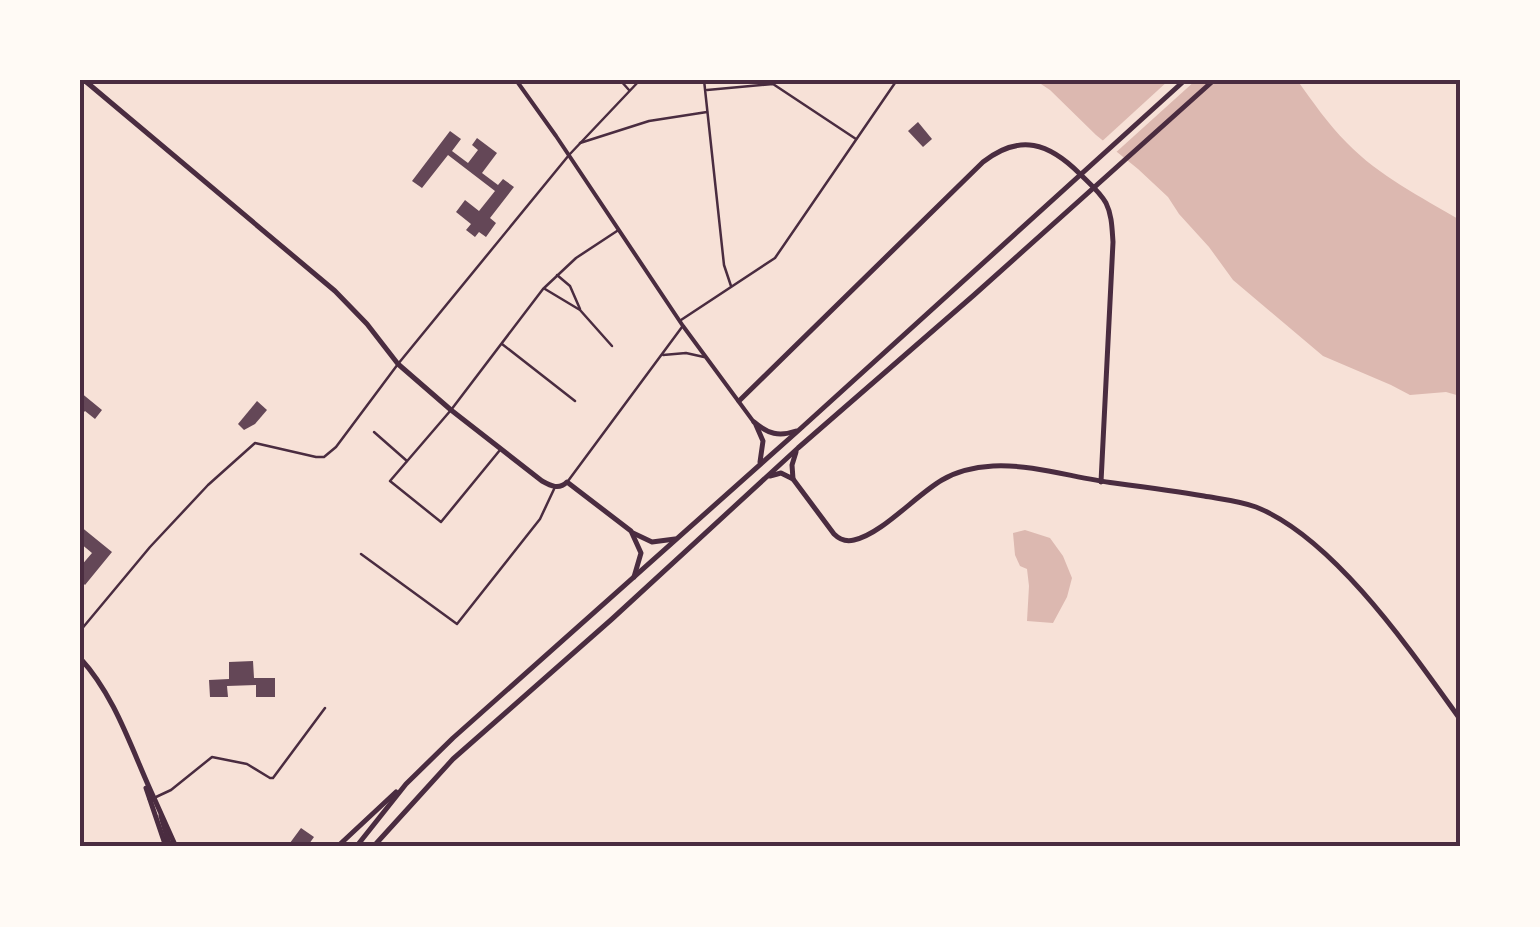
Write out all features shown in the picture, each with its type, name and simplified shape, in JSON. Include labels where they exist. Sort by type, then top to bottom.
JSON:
[{"type":"main road","points":[[84,80],[336,291],[368,324],[398,364],[501,450],[542,481],[561,485],[652,542],[679,538]]},
{"type":"main road","points":[[338,847],[513,684],[1185,80]]},
{"type":"main road","points":[[372,847],[453,759],[1214,80]]},
{"type":"main road","points":[[739,402],[983,162],[1002,150],[1033,144],[1070,164],[1101,195],[1111,221],[1101,482]]},
{"type":"main road","points":[[754,422],[775,435],[799,430]]},
{"type":"main road","points":[[754,422],[764,447],[759,466]]},
{"type":"main road","points":[[798,448],[792,465],[794,479],[838,539],[853,541],[942,480],[966,470],[991,466],[1245,503],[1300,532],[1353,582],[1460,718]]},
{"type":"main road","points":[[767,477],[781,474],[794,479]]},
{"type":"main road","points":[[631,531],[641,553],[634,579]]},
{"type":"main road","points":[[80,658],[103,688],[171,847]]},
{"type":"main road","points":[[356,847],[406,784]]},
{"type":"street","points":[[516,80],[681,323],[754,422]]},
{"type":"street","points":[[620,80],[629,90]]},
{"type":"street","points":[[80,631],[150,547],[246,449],[255,443],[265,444],[316,458],[338,444],[568,155],[640,80]]},
{"type":"street","points":[[704,80],[724,265],[732,287]]},
{"type":"street","points":[[361,554],[457,624],[662,356],[681,323],[775,258],[897,80]]},
{"type":"street","points":[[706,90],[773,82],[856,139]]},
{"type":"street","points":[[579,144],[649,121],[707,112]]},
{"type":"street","points":[[501,450],[441,522],[390,481],[451,410],[543,289],[576,258],[618,230]]},
{"type":"street","points":[[557,275],[570,286],[580,310]]},
{"type":"street","points":[[543,289],[580,310],[612,346]]},
{"type":"street","points":[[500,343],[575,401]]},
{"type":"street","points":[[662,356],[686,353],[708,358]]},
{"type":"street","points":[[374,432],[408,461]]},
{"type":"street","points":[[152,798],[172,790],[212,757],[247,764],[273,778],[325,708]]},
{"type":"shaded area","points":[[1035,80],[1297,80],[1359,155],[1460,220],[1460,396],[1446,392],[1410,395],[1323,356],[1233,280],[1168,197]]},
{"type":"shaded area","points":[[1025,530],[1050,538],[1072,578],[1053,623],[1027,621],[1027,569],[1020,566],[1015,555],[1013,533]]},
{"type":"pier","points":[[1169,80],[1196,80],[1113,155],[1099,144]]},
{"type":"building","points":[[918,122],[932,139],[923,147],[908,131]]},
{"type":"building","points":[[450,131],[461,139],[452,151],[468,163],[478,150],[472,145],[477,138],[497,153],[482,173],[498,185],[503,179],[514,187],[490,218],[496,223],[486,237],[479,232],[475,237],[466,230],[471,224],[456,212],[465,200],[479,211],[495,191],[448,155],[422,188],[412,181]]},
{"type":"building","points":[[80,392],[102,410],[95,419],[85,411],[80,416]]},
{"type":"building","points":[[257,401],[267,410],[244,430],[238,424]]},
{"type":"building","points":[[80,526],[112,552],[85,585],[80,580],[80,567],[92,553],[80,543]]},
{"type":"building","points":[[253,661],[254,678],[275,678],[275,697],[256,697],[256,685],[227,686],[228,697],[210,697],[209,680],[229,679],[229,662]]},
{"type":"building","points":[[301,828],[314,837],[309,844],[287,847]]}]
